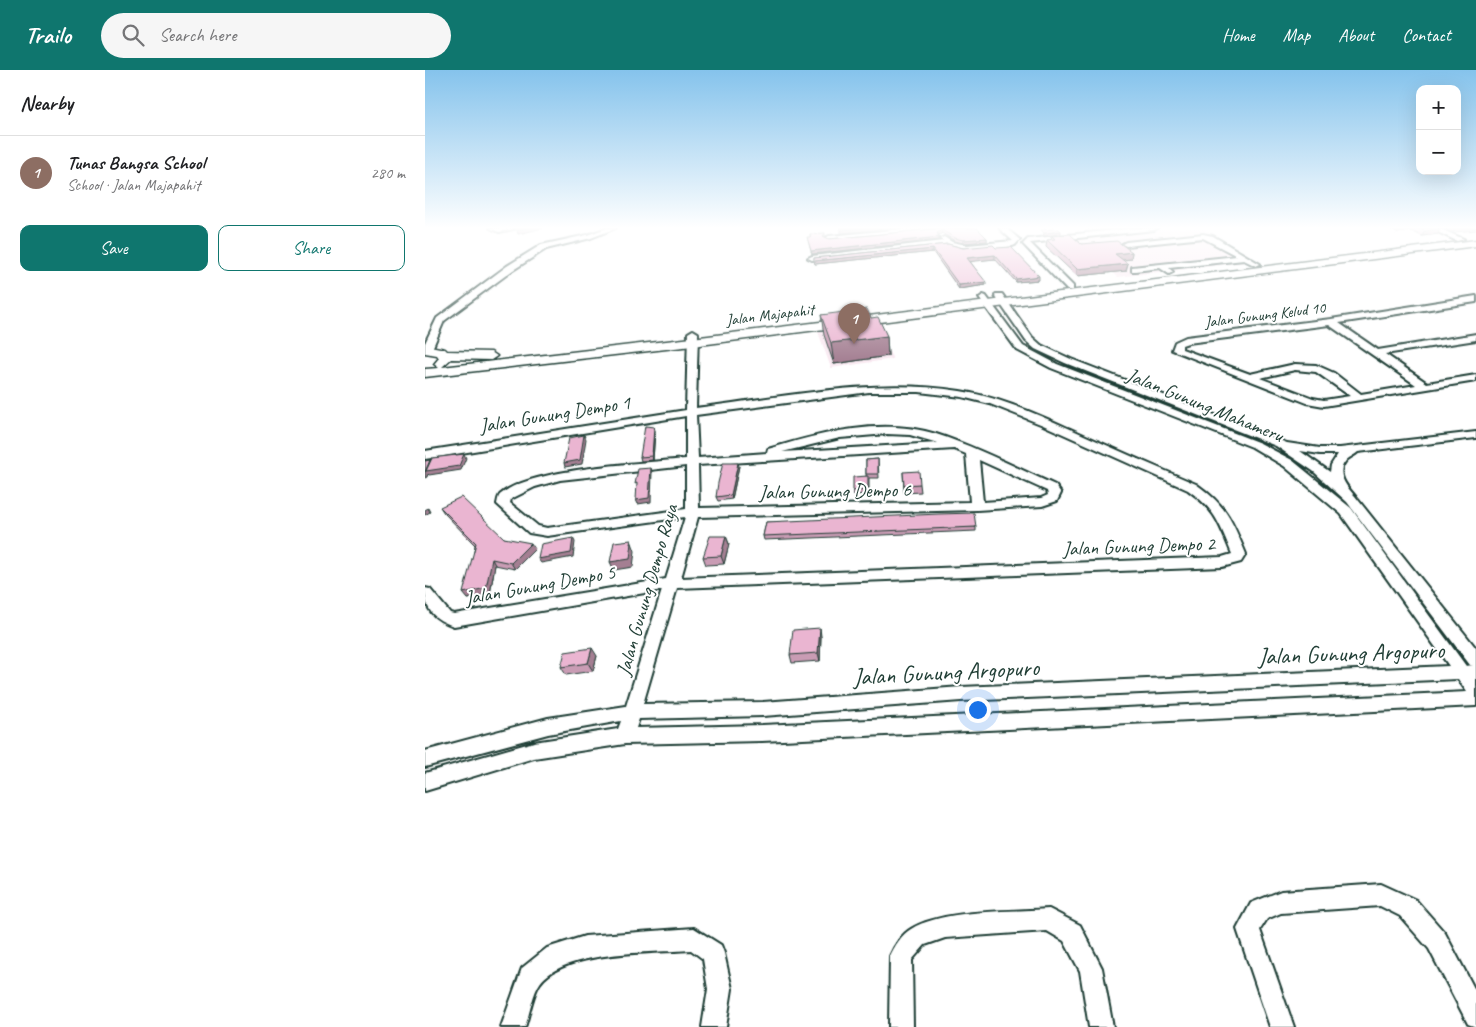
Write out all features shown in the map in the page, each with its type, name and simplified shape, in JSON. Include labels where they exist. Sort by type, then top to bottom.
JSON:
[{"type":"street","points":[[426,349],[440,320],[504,273]]},
{"type":"street","points":[[1050,273],[1065,288]]},
{"type":"street","name":"Jalan Majapahit","points":[[1002,299],[1065,288],[1183,273]]},
{"type":"street","name":"Jalan Majapahit","points":[[425,373],[693,337],[1212,273]]},
{"type":"street","name":"Jalan Gunung Mahameru","points":[[1002,299],[1029,339],[1038,348],[1274,454],[1337,502],[1346,511],[1469,673],[1476,692]]},
{"type":"street","name":"Jalan Gunung Kelud 10","points":[[1251,377],[1184,354],[1177,350],[1178,344],[1187,340],[1331,322],[1476,299]]},
{"type":"street","name":"Jalan Gunung Mahameru","points":[[985,301],[1020,348],[1031,355],[1054,366],[1280,444],[1311,462],[1339,486],[1476,660]]},
{"type":"street","points":[[1331,322],[1425,386]]},
{"type":"street","name":"Jalan Majapahit","points":[[426,349],[441,352],[445,355],[495,356],[693,337]]},
{"type":"street","name":"Jalan Gunung Dempo Raya","points":[[625,736],[693,513],[691,412],[693,337]]},
{"type":"street","points":[[1375,353],[1476,337]]},
{"type":"street","points":[[425,373],[443,362],[445,355]]},
{"type":"street","points":[[1251,377],[1307,367],[1319,369],[1358,397]]},
{"type":"street","points":[[1251,377],[1311,401],[1324,403],[1476,378]]},
{"type":"street","name":"Jalan Gunung Dempo 2","points":[[673,583],[1222,562],[1235,559],[1239,554],[1222,514],[1209,499],[1192,487],[1047,423],[986,400],[962,394],[919,389],[869,389],[691,412]]},
{"type":"street","name":"Jalan Gunung Dempo 1","points":[[425,455],[440,451],[691,412]]},
{"type":"street","name":"Jalan Gunung Dempo 6","points":[[752,458],[805,441],[839,435],[887,430],[923,433],[956,445],[1051,488],[1055,493],[1049,501],[977,506],[657,515],[547,532],[534,530],[503,504],[505,496],[527,485],[596,473],[693,461],[752,458],[956,445]]},
{"type":"street","points":[[1280,444],[1320,451],[1358,450],[1476,435]]},
{"type":"street","points":[[1339,486],[1335,476],[1335,467],[1339,460],[1347,454],[1358,450]]},
{"type":"street","points":[[971,452],[977,506]]},
{"type":"street","name":"Jalan Gunung Dempo 5","points":[[425,593],[445,617],[454,620],[673,583]]},
{"type":"street","name":"Jalan Gunung Argopuro","points":[[425,759],[547,726],[633,712],[763,709],[970,694],[1469,673]]},
{"type":"street","points":[[425,782],[534,750],[625,736],[762,733],[1476,699]]},
{"type":"street","points":[[1282,1027],[1248,929],[1259,911],[1281,902],[1381,895],[1408,908],[1437,941],[1476,1016]]},
{"type":"street","points":[[901,1027],[901,956],[919,937],[945,927],[1049,920],[1072,934],[1091,968],[1101,1027]]},
{"type":"street","points":[[513,1027],[530,976],[555,956],[585,947],[694,938],[713,953],[720,989],[714,1027]]},
{"type":"shaded area","points":[[1113,273],[1156,273],[1118,277]]},
{"type":"shaded area","points":[[874,323],[893,359],[831,368],[817,329]]},
{"type":"building","points":[[950,273],[979,273],[986,282],[959,285]]},
{"type":"building","points":[[1010,273],[1036,273],[1039,276],[1016,279]]},
{"type":"building","points":[[867,309],[871,318],[878,317],[887,336],[831,343],[821,315]]},
{"type":"building","points":[[645,426],[654,427],[652,456],[640,457]]},
{"type":"building","points":[[584,435],[580,460],[564,463],[569,438]]},
{"type":"building","points":[[464,454],[459,466],[426,471],[432,458]]},
{"type":"building","points":[[878,459],[878,474],[866,474],[866,460]]},
{"type":"building","points":[[430,460],[425,472],[425,461]]},
{"type":"building","points":[[723,463],[738,463],[731,495],[716,497],[718,483]]},
{"type":"building","points":[[651,468],[649,498],[636,500],[637,483],[635,484],[638,469]]},
{"type":"building","points":[[919,471],[920,484],[904,485],[903,472]]},
{"type":"building","points":[[868,476],[868,490],[853,491],[853,477]]},
{"type":"building","points":[[461,497],[504,538],[531,543],[511,563],[492,559],[486,588],[463,593],[476,543],[440,507]]},
{"type":"building","points":[[974,513],[976,527],[763,536],[766,522]]},
{"type":"building","points":[[710,536],[726,536],[721,556],[703,557]]},
{"type":"building","points":[[573,538],[571,553],[538,559],[541,544]]},
{"type":"building","points":[[631,540],[630,559],[610,562],[614,542]]},
{"type":"building","points":[[820,628],[818,653],[790,655],[793,630]]},
{"type":"building","points":[[592,648],[588,663],[561,667],[565,652]]},
{"type":"place","name":"Tunas Bangsa School","points":[[854,344]]}]
